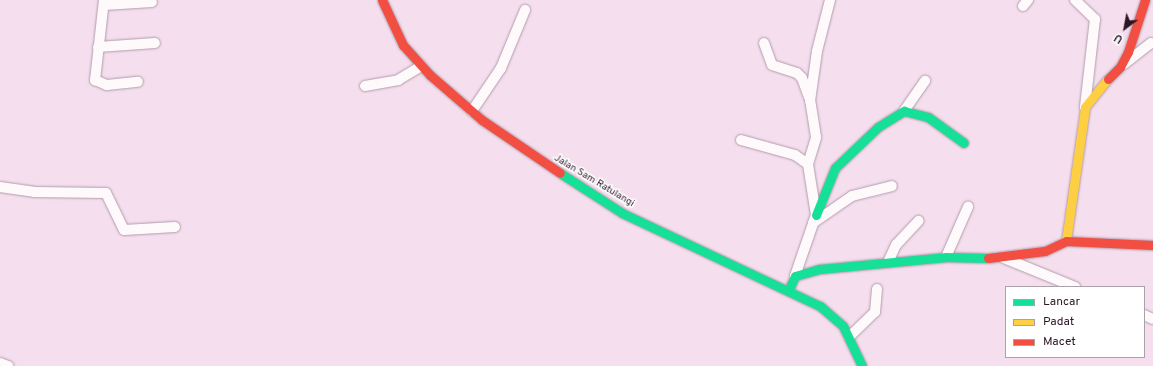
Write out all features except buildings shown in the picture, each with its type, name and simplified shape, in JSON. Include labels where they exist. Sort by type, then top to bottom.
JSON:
[{"type":"street","name":"Jalan Sam Ratulangi","points":[[382,0],[403,45],[421,66],[472,111],[520,148],[622,213],[789,289],[833,315],[849,337],[862,366]]},
{"type":"street","points":[[810,101],[817,51],[830,0]]},
{"type":"street","points":[[1120,67],[1132,44],[1145,0]]},
{"type":"street","points":[[1066,241],[1085,107],[1095,19],[1079,1]]},
{"type":"street","points":[[138,82],[115,85],[98,82],[94,74],[104,2],[152,2]]},
{"type":"street","points":[[472,111],[501,68],[525,10]]},
{"type":"street","points":[[98,46],[155,43]]},
{"type":"street","points":[[764,43],[772,65],[788,69],[802,78],[810,101],[816,137],[808,164],[814,219]]},
{"type":"street","points":[[1085,107],[1100,86],[1120,67],[1151,43]]},
{"type":"street","points":[[365,86],[398,80],[421,66]]},
{"type":"street","points":[[789,289],[795,276],[814,219],[835,168],[878,127],[904,111],[925,80]]},
{"type":"street","points":[[904,111],[928,117],[964,143]]},
{"type":"street","points":[[741,140],[795,155],[808,164]]},
{"type":"street","points":[[814,219],[852,196],[892,186]]},
{"type":"street","points":[[0,187],[34,192],[106,193],[124,230],[175,227]]},
{"type":"street","points":[[946,257],[968,206]]},
{"type":"street","points":[[888,262],[896,245],[918,221]]},
{"type":"street","points":[[795,276],[820,269],[946,257],[1004,258],[1045,251],[1066,241],[1153,245]]},
{"type":"street","points":[[1004,258],[1073,286]]},
{"type":"street","points":[[849,337],[875,312],[877,289]]},
{"type":"street","points":[[0,363],[8,366]]},
{"type":"traffic: fast","points":[[816,215],[835,168],[878,127],[904,111],[928,117],[964,143]]},
{"type":"traffic: fast","points":[[560,173],[622,213],[820,306],[843,326],[862,366]]},
{"type":"traffic: fast","points":[[789,289],[795,276],[820,269],[946,257],[988,258]]},
{"type":"traffic: slow","points":[[1066,241],[1085,107],[1108,79]]},
{"type":"traffic: jam","points":[[382,0],[403,45],[430,75],[482,120],[560,173]]},
{"type":"traffic: jam","points":[[1108,79],[1120,67],[1128,52],[1145,0]]},
{"type":"traffic: jam","points":[[988,258],[1045,251],[1066,241],[1153,245]]}]
